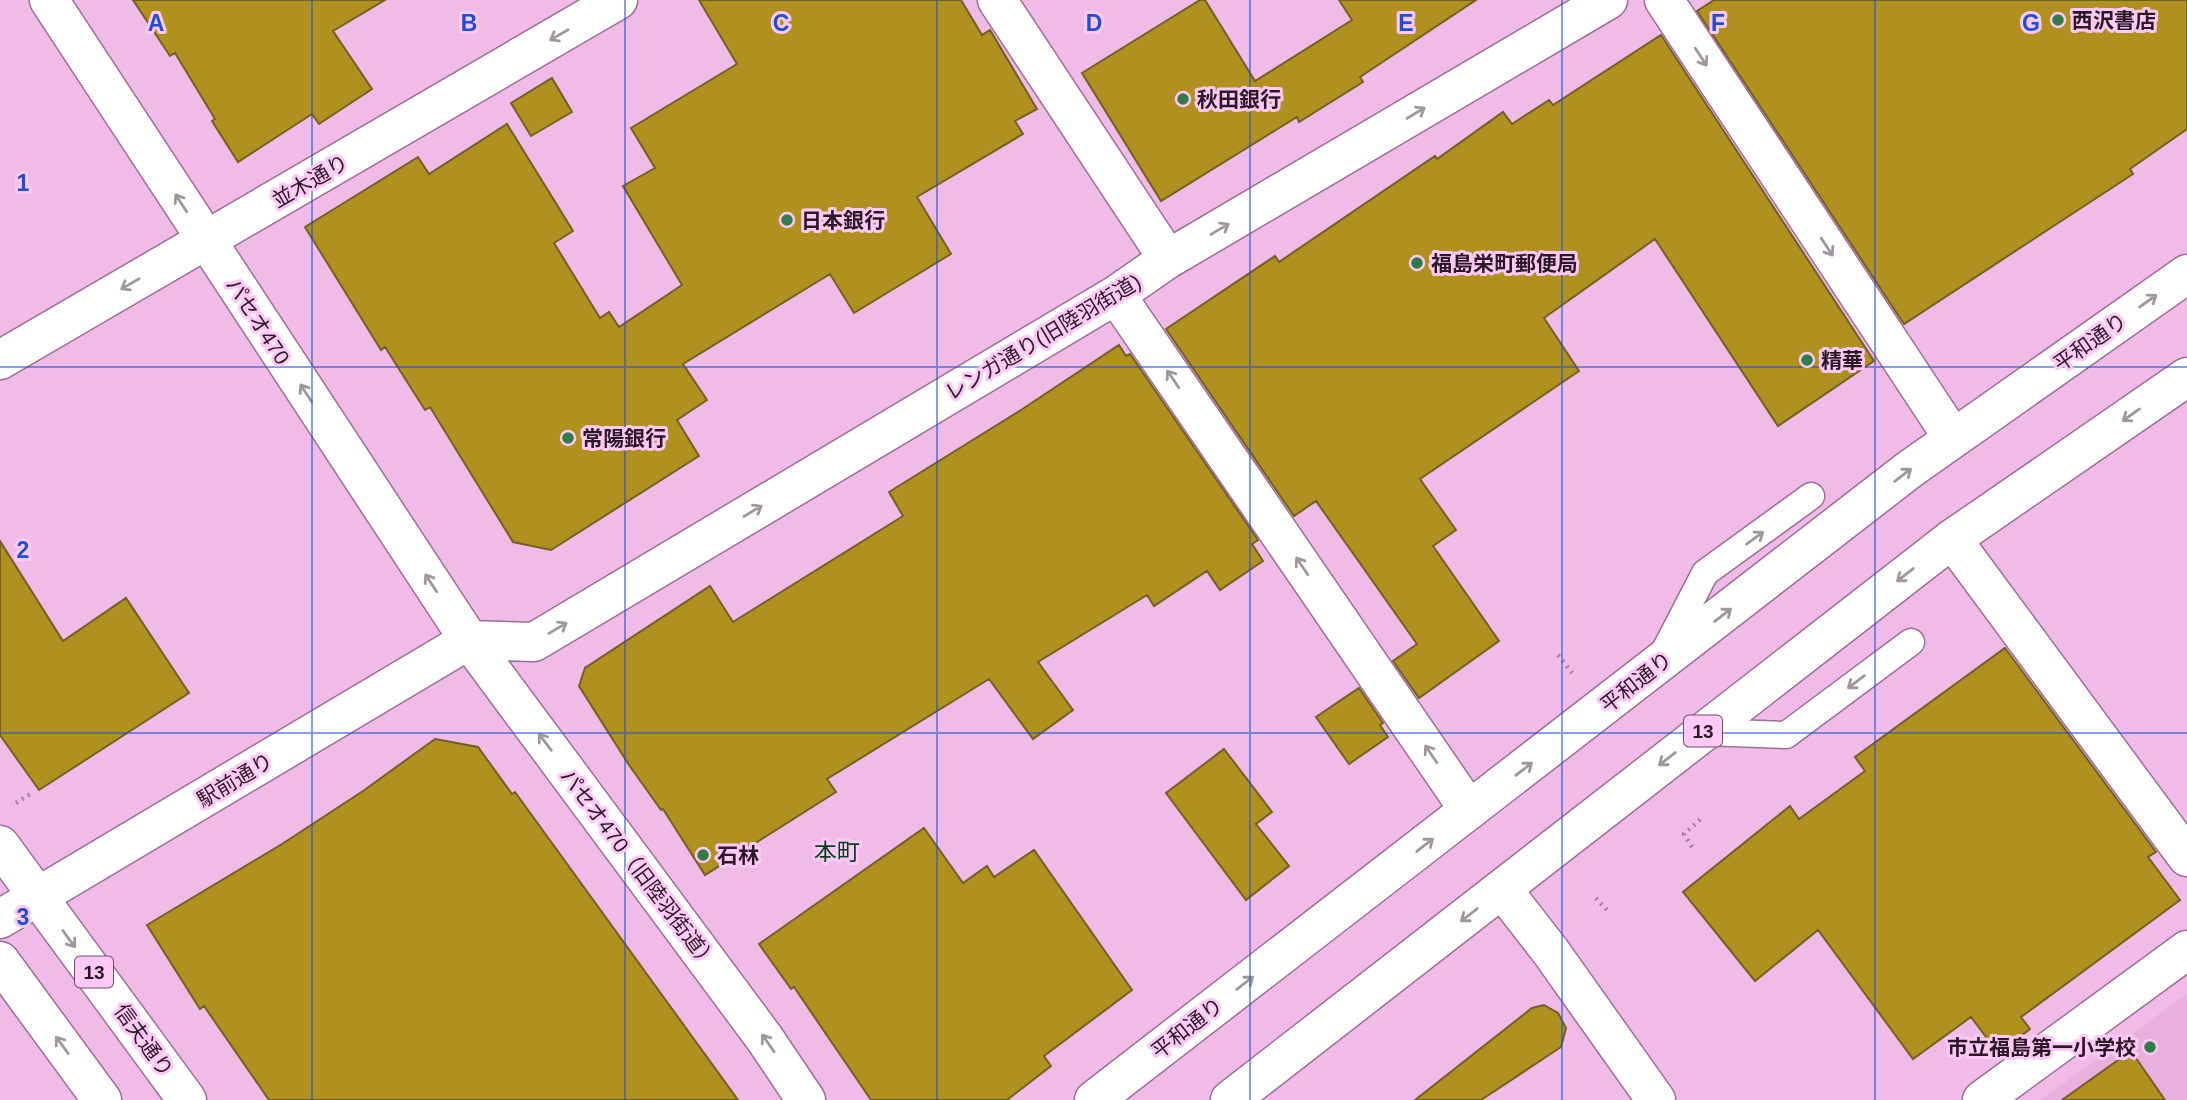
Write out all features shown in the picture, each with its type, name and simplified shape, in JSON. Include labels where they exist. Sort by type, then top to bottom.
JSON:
[{"type":"main road","name":"パセオ470","points":[[49,0],[469,640]]},
{"type":"main road","name":"並木通り","points":[[0,360],[618,0]]},
{"type":"main road","points":[[997,0],[1168,259]]},
{"type":"main road","name":"レンガ通り(旧陸羽街道)","points":[[469,640],[534,642],[1116,295],[1168,259],[1608,0]]},
{"type":"main road","points":[[1664,0],[1954,438]]},
{"type":"main road","name":"平和通り","points":[[1094,1100],[1954,438],[2187,274]]},
{"type":"main road","points":[[1116,295],[1469,810]]},
{"type":"main road","name":"13","points":[[1230,1100],[1952,539],[2187,377]]},
{"type":"main road","points":[[1952,539],[2187,857]]},
{"type":"main road","name":"駅前通り","points":[[0,919],[469,640]]},
{"type":"main road","name":"パセオ470（旧陸羽街道）","points":[[469,640],[765,1039],[806,1100]]},
{"type":"main road","name":"信夫通り","points":[[0,845],[187,1100]]},
{"type":"main road","points":[[1502,889],[1551,952],[1657,1100]]},
{"type":"main road","points":[[1982,1100],[2187,950]]},
{"type":"main road","points":[[0,961],[103,1100]]},
{"type":"lane","points":[[1656,666],[1705,573],[1811,496]]},
{"type":"lane","points":[[1703,732],[1786,735],[1911,642]]},
{"type":"path","points":[[1558,655],[1572,673],[1581,667]]},
{"type":"path","points":[[1692,847],[1684,834],[1704,816]]},
{"type":"path","points":[[1596,898],[1608,909]]},
{"type":"shaded area","name":"市立福島第一小学校","points":[[2187,994],[2187,1100],[2040,1100]]},
{"type":"building","points":[[133,0],[385,0],[333,31],[372,89],[319,124],[312,114],[238,162],[175,53],[170,56]]},
{"type":"building","points":[[699,0],[961,0],[982,35],[990,30],[1037,109],[1015,121],[1023,134],[917,197],[951,254],[854,313],[830,274],[683,364],[707,400],[677,420],[699,456],[551,550],[513,542],[430,407],[425,410],[385,347],[381,350],[305,227],[418,157],[429,174],[507,124],[573,231],[554,243],[600,318],[609,312],[619,327],[682,285],[623,186],[655,168],[631,128],[737,64]]},
{"type":"building","name":"秋田銀行","points":[[1200,0],[1205,0],[1255,81],[1352,20],[1339,0],[1476,0],[1360,77],[1363,82],[1299,122],[1297,117],[1161,201],[1082,73]]},
{"type":"building","points":[[1714,0],[2187,0],[2187,129],[2130,169],[2133,174],[1904,324],[1697,11]]},
{"type":"building","points":[[1661,35],[1874,361],[1778,426],[1655,239],[1544,318],[1579,371],[1420,479],[1456,530],[1433,546],[1499,641],[1419,698],[1393,661],[1417,644],[1316,501],[1294,516],[1166,329],[1275,256],[1279,262],[1435,156],[1437,159],[1503,112],[1512,124],[1549,100],[1553,105]]},
{"type":"building","points":[[552,78],[572,112],[531,136],[511,103]]},
{"type":"building","points":[[1119,345],[1126,356],[1130,354],[1258,540],[1252,544],[1263,561],[1220,590],[1207,571],[1154,606],[1147,595],[1038,662],[1073,710],[1033,739],[989,679],[827,779],[836,792],[705,875],[663,809],[661,810],[629,765],[579,686],[585,668],[710,586],[733,622],[903,516],[889,492]]},
{"type":"building","points":[[0,541],[63,641],[126,598],[189,693],[39,790],[0,735]]},
{"type":"building","points":[[2005,648],[2156,852],[2148,857],[2180,900],[2021,1017],[2030,1029],[1998,1053],[1971,1017],[1913,1059],[1818,930],[1755,981],[1683,892],[1790,806],[1799,819],[1865,771],[1855,757]]},
{"type":"building","points":[[1359,688],[1383,723],[1380,725],[1388,737],[1349,764],[1316,717]]},
{"type":"building","points":[[435,739],[478,747],[512,794],[515,792],[738,1100],[269,1100],[204,1006],[200,1009],[147,925],[282,844],[363,791]]},
{"type":"building","points":[[1224,749],[1272,812],[1256,824],[1289,866],[1246,900],[1166,793]]},
{"type":"building","points":[[924,828],[963,883],[987,866],[994,877],[1034,850],[1132,990],[1044,1056],[1051,1066],[1007,1100],[871,1100],[794,987],[791,989],[759,944]]},
{"type":"building","points":[[1544,1005],[1558,1013],[1566,1028],[1561,1047],[1481,1100],[1415,1100],[1532,1008]]},
{"type":"building","points":[[2131,1051],[2165,1100],[2062,1100]]},
{"type":"place","name":"西沢書店","points":[[2058,20]]},
{"type":"place","name":"秋田銀行","points":[[1183,99]]},
{"type":"place","name":"日本銀行","points":[[787,220]]},
{"type":"place","name":"福島栄町郵便局","points":[[1417,263]]},
{"type":"place","name":"精華","points":[[1807,360]]},
{"type":"place","name":"常陽銀行","points":[[568,438]]},
{"type":"place","name":"石林","points":[[703,855]]},
{"type":"place","name":"市立福島第一小学校","points":[[2150,1047]]},
{"type":"district","name":"本町","points":[[837,852]]}]
